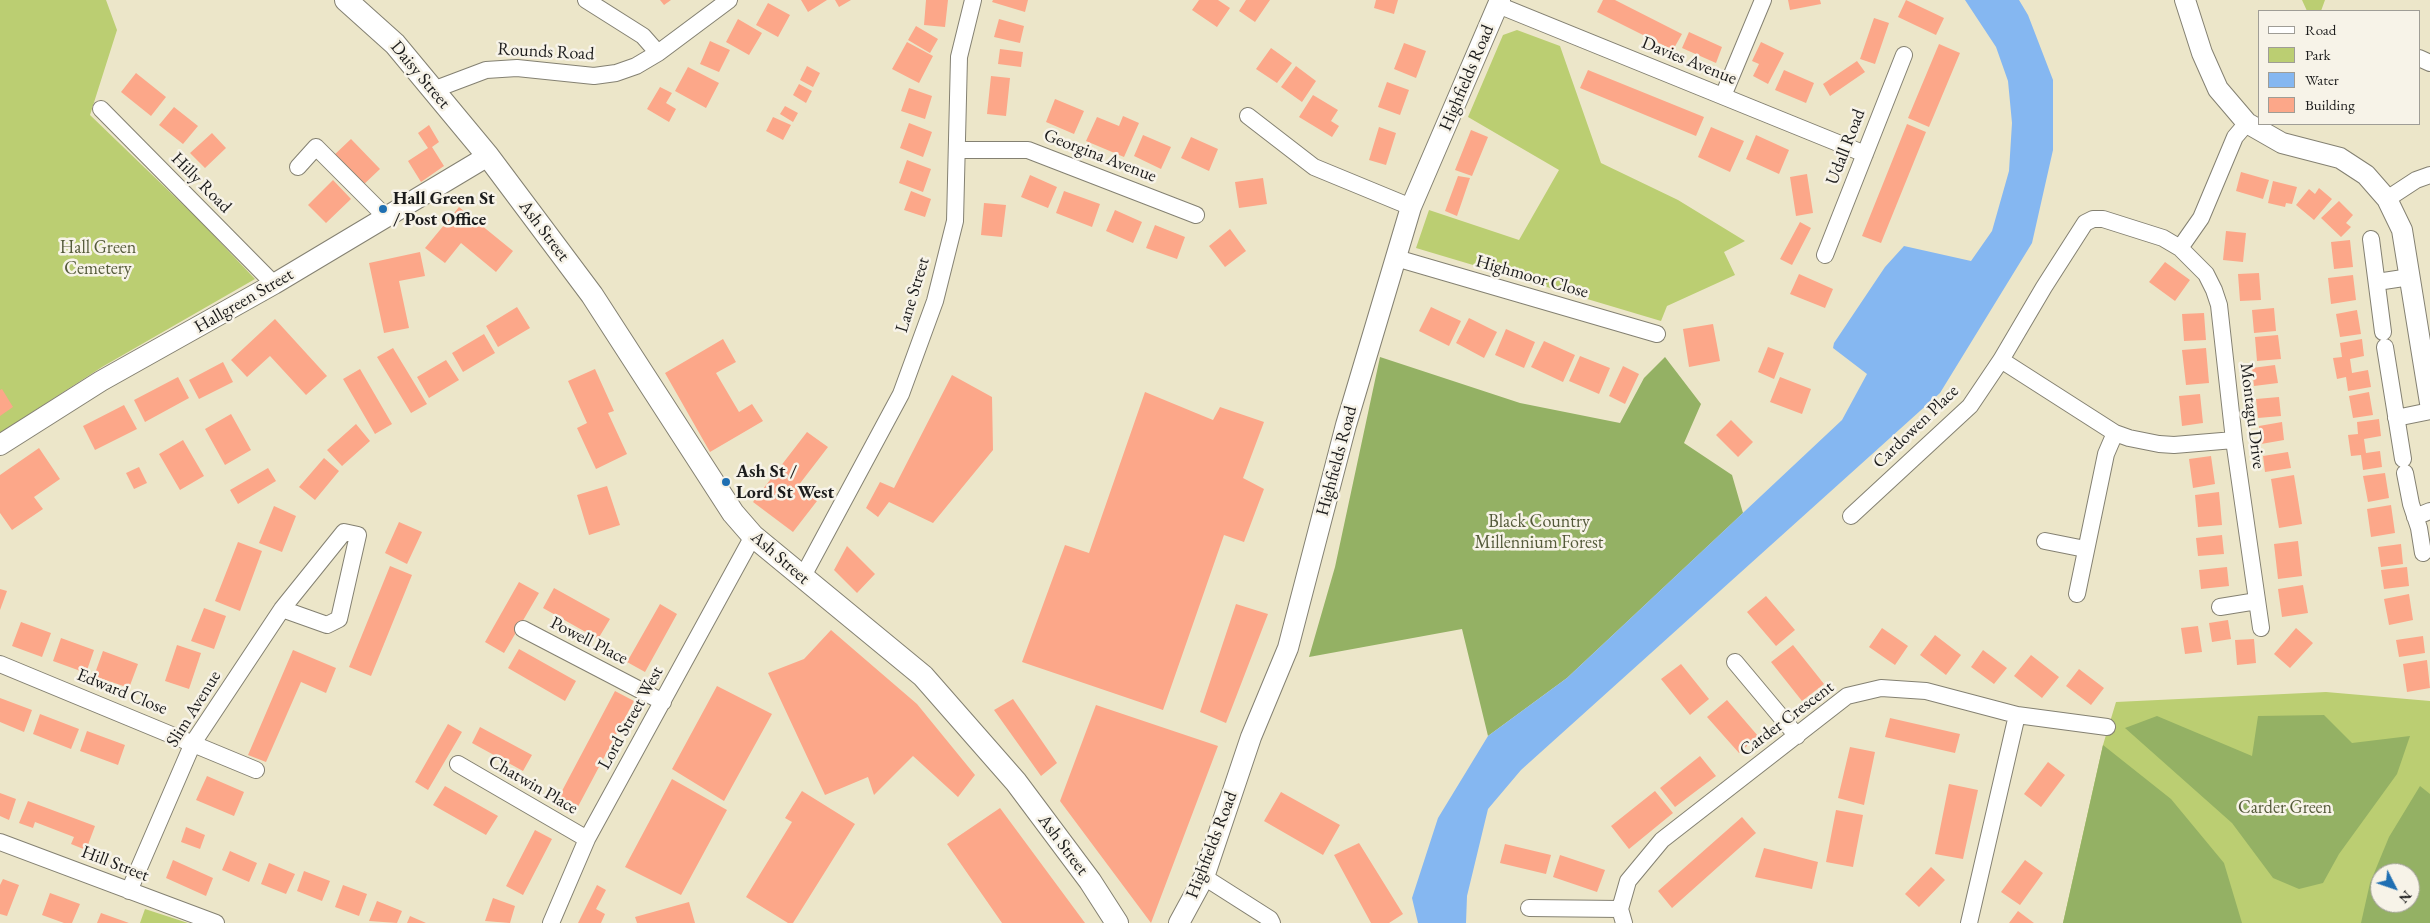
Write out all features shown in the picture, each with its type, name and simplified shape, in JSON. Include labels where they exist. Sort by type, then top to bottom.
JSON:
[{"type":"main road","name":"Daisy Street","points":[[346,0],[395,44],[488,156]]},
{"type":"main road","name":"Ash Street","points":[[488,156],[592,295],[732,513],[753,536],[802,578],[923,676],[1016,782],[1090,881],[1117,923]]},
{"type":"street","points":[[586,0],[643,36],[658,53]]},
{"type":"street","name":"Rounds Road","points":[[433,90],[486,70],[517,68],[594,76],[616,73],[636,66],[658,53],[729,0]]},
{"type":"street","name":"Lane Street","points":[[802,578],[901,394],[931,310],[954,221],[959,57],[973,0]]},
{"type":"street","points":[[1723,96],[1763,0]]},
{"type":"street","points":[[2185,0],[2202,53],[2218,89],[2247,123],[2282,143],[2340,158],[2366,175],[2387,199],[2402,230],[2430,402],[2396,418]]},
{"type":"street","name":"Davies Avenue","points":[[1499,2],[1865,154]]},
{"type":"street","name":"Highfields Road","points":[[1179,923],[1204,877],[1251,737],[1288,648],[1346,425],[1412,207],[1499,2]]},
{"type":"street","name":"Udall Road","points":[[1825,255],[1904,55]]},
{"type":"street","name":"Hilly Road","points":[[101,109],[274,284]]},
{"type":"street","points":[[1248,116],[1314,167],[1412,207]]},
{"type":"street","points":[[2180,248],[2204,212],[2235,137],[2247,123]]},
{"type":"street","points":[[298,167],[316,147],[386,218]]},
{"type":"street","name":"Georgina Avenue","points":[[956,150],[1028,150],[1196,215]]},
{"type":"street","name":"Hallgreen Street","points":[[0,445],[101,381],[274,284],[488,156]]},
{"type":"street","points":[[2387,199],[2416,180],[2430,175]]},
{"type":"street","name":"Cardowen Place","points":[[1851,516],[1966,410],[2001,360],[2084,224],[2093,219],[2103,219],[2134,230]]},
{"type":"street","name":"Montagu Drive","points":[[2134,230],[2163,238],[2180,248],[2206,274],[2216,298],[2261,628]]},
{"type":"street","points":[[2372,239],[2384,340],[2410,504],[2423,514],[2423,553]]},
{"type":"street","name":"Highmoor Close","points":[[1396,258],[1657,334]]},
{"type":"street","points":[[2377,282],[2410,277]]},
{"type":"street","points":[[2001,360],[2115,433],[2143,442],[2174,445],[2234,440]]},
{"type":"street","points":[[2077,594],[2106,454],[2115,433]]},
{"type":"street","name":"Slim Avenue","points":[[129,891],[193,743],[282,609],[344,532],[358,535],[339,619],[327,625],[282,609]]},
{"type":"street","name":"Lord Street West","points":[[551,923],[587,839],[753,536]]},
{"type":"street","points":[[2045,540],[2085,549]]},
{"type":"street","points":[[2220,607],[2257,601]]},
{"type":"street","name":"Powell Place","points":[[523,629],[663,702]]},
{"type":"street","points":[[1735,662],[1797,736]]},
{"type":"street","name":"Edward Close","points":[[0,664],[256,770]]},
{"type":"street","name":"Carder Crescent","points":[[1622,916],[1628,882],[1662,840],[1848,696],[1881,688],[1926,691],[2017,715],[2107,727]]},
{"type":"street","points":[[1969,923],[2017,715]]},
{"type":"street","name":"Chatwin Place","points":[[458,764],[587,839]]},
{"type":"street","name":"Hill Street","points":[[0,842],[216,923]]},
{"type":"street","points":[[1204,877],[1270,919],[1272,923]]},
{"type":"street","points":[[1528,908],[1622,916]]},
{"type":"green space","name":"Hall Green Cemetery","points":[[0,0],[106,0],[117,30],[90,115],[200,221],[255,279],[102,367],[0,433]]},
{"type":"green space","points":[[2302,0],[2325,0],[2321,10],[2307,10]]},
{"type":"green space","points":[[1517,30],[1560,46],[1601,163],[1678,200],[1745,241],[1724,252],[1735,275],[1667,306],[1661,321],[1416,248],[1429,210],[1519,240],[1559,170],[1468,117],[1503,35]]},
{"type":"green space","name":"Black Country Millennium Forest","points":[[1380,357],[1520,403],[1620,423],[1644,378],[1665,357],[1701,404],[1684,443],[1732,475],[1743,513],[1567,678],[1488,736],[1462,629],[1309,657],[1335,567]]},
{"type":"green space","name":"Carder Green","points":[[2326,692],[2430,701],[2430,923],[2063,923],[2103,745],[2116,702]]},
{"type":"green space","points":[[2324,715],[2352,743],[2410,736],[2397,774],[2339,854],[2323,883],[2299,889],[2273,878],[2232,823],[2125,728],[2157,716],[2252,756],[2258,716]]},
{"type":"green space","points":[[2103,745],[2171,799],[2224,863],[2242,923],[2063,923]]},
{"type":"green space","points":[[2420,786],[2430,794],[2430,923],[2361,923],[2370,883],[2370,913],[2420,913],[2420,863],[2378,863],[2389,837]]},
{"type":"green space","points":[[145,909],[188,923],[140,923]]},
{"type":"water","points":[[1965,0],[2019,0],[2028,15],[2053,80],[2053,150],[2032,243],[1940,393],[1521,770],[1488,809],[1467,896],[1466,923],[1418,923],[1412,898],[1438,818],[1488,736],[1567,678],[1842,420],[1867,374],[1833,348],[1834,343],[1885,267],[1904,246],[1971,261],[1992,231],[2009,171],[2012,123],[2008,81],[1996,47]]},
{"type":"building","points":[[660,0],[671,0],[664,5]]},
{"type":"building","points":[[801,0],[827,0],[808,12]]},
{"type":"building","points":[[835,0],[851,0],[839,7]]},
{"type":"building","points":[[926,0],[948,0],[945,27],[924,25]]},
{"type":"building","points":[[993,0],[1028,0],[1025,12],[992,2]]},
{"type":"building","points":[[1199,0],[1218,0],[1230,8],[1217,27],[1192,10]]},
{"type":"building","points":[[1246,0],[1270,0],[1255,22],[1239,11]]},
{"type":"building","points":[[1376,0],[1398,0],[1394,14],[1374,8]]},
{"type":"building","points":[[1603,0],[1615,0],[1682,34],[1673,50],[1597,12]]},
{"type":"building","points":[[1788,0],[1820,0],[1821,4],[1790,10]]},
{"type":"building","points":[[1906,0],[1944,18],[1936,35],[1898,17]]},
{"type":"building","points":[[768,3],[790,15],[778,37],[756,25]]},
{"type":"building","points":[[1874,18],[1889,23],[1875,64],[1860,59]]},
{"type":"building","points":[[738,19],[762,33],[749,55],[726,42]]},
{"type":"building","points":[[999,19],[1024,26],[1020,43],[994,37]]},
{"type":"building","points":[[916,26],[938,39],[930,53],[908,40]]},
{"type":"building","points":[[1689,32],[1722,47],[1716,63],[1682,48]]},
{"type":"building","points":[[710,41],[730,50],[719,72],[700,64]]},
{"type":"building","points":[[907,42],[933,56],[919,83],[892,69]]},
{"type":"building","points":[[1761,42],[1784,53],[1768,84],[1753,76],[1759,64],[1752,61]]},
{"type":"building","points":[[1404,43],[1426,51],[1416,78],[1394,69]]},
{"type":"building","points":[[1939,44],[1960,53],[1929,127],[1908,118]]},
{"type":"building","points":[[1271,48],[1292,63],[1277,83],[1256,69]]},
{"type":"building","points":[[1000,49],[1023,52],[1021,67],[998,64]]},
{"type":"building","points":[[1857,61],[1865,72],[1830,96],[1823,84]]},
{"type":"building","points":[[807,66],[820,73],[813,87],[800,80]]},
{"type":"building","points":[[1296,66],[1316,81],[1302,102],[1281,87]]},
{"type":"building","points":[[688,67],[719,83],[706,108],[675,91]]},
{"type":"building","points":[[1588,70],[1704,117],[1696,136],[1580,88]]},
{"type":"building","points":[[1784,70],[1814,83],[1806,103],[1775,90]]},
{"type":"building","points":[[136,73],[166,97],[151,116],[121,92]]},
{"type":"building","points":[[991,76],[1010,78],[1006,116],[987,114]]},
{"type":"building","points":[[1387,82],[1409,90],[1400,115],[1378,107]]},
{"type":"building","points":[[799,84],[812,91],[806,103],[793,95]]},
{"type":"building","points":[[660,87],[672,93],[666,103],[676,109],[669,122],[647,109]]},
{"type":"building","points":[[909,88],[932,96],[925,119],[901,111]]},
{"type":"building","points":[[1313,95],[1338,110],[1331,121],[1339,126],[1332,137],[1299,117]]},
{"type":"building","points":[[1055,99],[1084,111],[1074,134],[1046,122]]},
{"type":"building","points":[[785,106],[798,113],[793,122],[780,114]]},
{"type":"building","points":[[174,107],[198,126],[183,144],[159,125]]},
{"type":"building","points":[[1123,116],[1139,123],[1124,157],[1086,141],[1097,117],[1119,126]]},
{"type":"building","points":[[773,117],[791,125],[783,140],[766,131]]},
{"type":"building","points":[[909,123],[932,132],[923,157],[900,148]]},
{"type":"building","points":[[1907,124],[1926,132],[1881,243],[1862,236]]},
{"type":"building","points":[[429,125],[439,142],[432,147],[444,166],[421,182],[408,161],[428,148],[418,133]]},
{"type":"building","points":[[1379,127],[1396,133],[1386,165],[1369,160]]},
{"type":"building","points":[[1711,127],[1744,141],[1730,172],[1698,157]]},
{"type":"building","points":[[1471,130],[1488,137],[1472,176],[1455,170]]},
{"type":"building","points":[[212,133],[226,148],[205,168],[190,153]]},
{"type":"building","points":[[1143,135],[1171,147],[1161,169],[1134,156]]},
{"type":"building","points":[[1756,135],[1789,150],[1779,174],[1746,159]]},
{"type":"building","points":[[1191,137],[1218,149],[1209,171],[1181,158]]},
{"type":"building","points":[[351,139],[380,169],[361,187],[332,157]]},
{"type":"building","points":[[907,160],[931,169],[923,192],[899,183]]},
{"type":"building","points":[[2241,172],[2269,180],[2263,199],[2236,191]]},
{"type":"building","points":[[1807,174],[1813,213],[1796,216],[1790,177]]},
{"type":"building","points":[[1030,175],[1057,187],[1048,208],[1021,197]]},
{"type":"building","points":[[1458,176],[1470,178],[1457,216],[1445,211]]},
{"type":"building","points":[[1263,178],[1267,204],[1239,208],[1235,182]]},
{"type":"building","points":[[333,180],[351,199],[326,223],[308,205]]},
{"type":"building","points":[[2273,181],[2297,187],[2292,204],[2286,203],[2285,207],[2268,203]]},
{"type":"building","points":[[2319,188],[2332,199],[2314,220],[2296,205],[2309,189],[2315,194]]},
{"type":"building","points":[[911,191],[931,199],[925,217],[904,210]]},
{"type":"building","points":[[1064,191],[1100,204],[1092,227],[1056,213]]},
{"type":"building","points":[[2339,201],[2353,215],[2346,223],[2351,227],[2341,237],[2321,218]]},
{"type":"building","points":[[984,203],[1006,205],[1002,237],[981,235]]},
{"type":"building","points":[[459,207],[513,251],[496,272],[461,243],[445,263],[425,248]]},
{"type":"building","points":[[1115,210],[1142,222],[1133,243],[1106,231]]},
{"type":"building","points":[[1800,222],[1811,228],[1792,265],[1780,259]]},
{"type":"building","points":[[1155,225],[1185,237],[1177,259],[1146,248]]},
{"type":"building","points":[[1230,229],[1246,251],[1225,267],[1209,246]]},
{"type":"building","points":[[2226,231],[2246,233],[2243,262],[2223,260]]},
{"type":"building","points":[[2350,240],[2353,267],[2334,269],[2331,242]]},
{"type":"building","points":[[420,252],[425,276],[399,281],[409,328],[384,333],[369,263]]},
{"type":"building","points":[[2165,262],[2190,280],[2175,301],[2149,282]]},
{"type":"building","points":[[2259,273],[2261,300],[2240,301],[2238,274]]},
{"type":"building","points":[[1799,274],[1833,289],[1825,308],[1790,294]]},
{"type":"building","points":[[2353,275],[2356,300],[2331,304],[2328,278]]},
{"type":"building","points":[[517,307],[530,328],[498,347],[486,326]]},
{"type":"building","points":[[1431,307],[1461,321],[1449,346],[1419,331]]},
{"type":"building","points":[[2274,308],[2276,331],[2254,333],[2252,310]]},
{"type":"building","points":[[2357,310],[2361,334],[2340,337],[2336,314]]},
{"type":"building","points":[[2204,313],[2206,340],[2184,341],[2182,314]]},
{"type":"building","points":[[1469,318],[1497,332],[1484,358],[1456,343]]},
{"type":"building","points":[[275,319],[327,376],[306,395],[270,356],[247,377],[231,360]]},
{"type":"building","points":[[1713,324],[1720,361],[1689,367],[1683,329]]},
{"type":"building","points":[[1506,329],[1535,342],[1524,368],[1495,355]]},
{"type":"building","points":[[484,334],[495,353],[463,372],[452,353]]},
{"type":"building","points":[[2278,335],[2281,359],[2257,361],[2255,337]]},
{"type":"building","points":[[723,339],[736,362],[716,373],[739,412],[752,404],[763,421],[710,452],[665,373]]},
{"type":"building","points":[[2362,339],[2364,356],[2350,359],[2352,373],[2368,370],[2371,387],[2348,391],[2346,377],[2337,379],[2333,358],[2342,357],[2340,343]]},
{"type":"building","points":[[1544,341],[1575,355],[1563,382],[1531,367]]},
{"type":"building","points":[[1768,347],[1784,353],[1774,379],[1758,372]]},
{"type":"building","points":[[393,348],[427,404],[411,413],[377,357]]},
{"type":"building","points":[[2206,348],[2209,383],[2186,385],[2182,350]]},
{"type":"building","points":[[1580,356],[1610,368],[1599,394],[1569,381]]},
{"type":"building","points":[[446,360],[459,380],[429,398],[417,377]]},
{"type":"building","points":[[223,362],[233,382],[199,399],[189,380]]},
{"type":"building","points":[[2275,365],[2278,383],[2254,386],[2252,368]]},
{"type":"building","points":[[1623,366],[1639,374],[1625,404],[1609,396]]},
{"type":"building","points":[[360,369],[392,424],[375,434],[343,379]]},
{"type":"building","points":[[595,369],[614,411],[608,413],[627,454],[596,469],[577,428],[587,423],[568,381]]},
{"type":"building","points":[[952,375],[992,397],[993,450],[933,523],[889,502],[878,517],[866,508],[880,482],[894,488]]},
{"type":"building","points":[[178,377],[189,398],[145,422],[134,400]]},
{"type":"building","points":[[1780,377],[1811,389],[1802,414],[1770,402]]},
{"type":"building","points":[[2,389],[13,407],[0,416],[0,390]]},
{"type":"building","points":[[1145,392],[1213,420],[1220,407],[1264,422],[1243,478],[1264,489],[1244,542],[1224,535],[1163,710],[1022,662],[1065,545],[1089,553]]},
{"type":"building","points":[[2369,392],[2373,415],[2353,418],[2349,396]]},
{"type":"building","points":[[2200,394],[2203,423],[2182,426],[2179,396]]},
{"type":"building","points":[[2279,397],[2281,416],[2258,418],[2256,399]]},
{"type":"building","points":[[124,405],[137,429],[95,450],[83,426]]},
{"type":"building","points":[[231,414],[251,450],[225,465],[205,429]]},
{"type":"building","points":[[2379,419],[2381,436],[2364,439],[2366,453],[2380,451],[2382,467],[2363,470],[2361,455],[2351,456],[2348,435],[2358,434],[2357,422]]},
{"type":"building","points":[[1731,420],[1753,442],[1738,457],[1716,435]]},
{"type":"building","points":[[2282,422],[2284,440],[2261,444],[2259,426]]},
{"type":"building","points":[[356,424],[370,441],[342,466],[327,450]]},
{"type":"building","points":[[807,432],[828,447],[798,486],[817,501],[793,532],[753,502]]},
{"type":"building","points":[[183,440],[204,476],[180,490],[159,454]]},
{"type":"building","points":[[39,448],[60,479],[34,497],[43,509],[12,530],[0,513],[0,475]]},
{"type":"building","points":[[2288,452],[2291,468],[2265,472],[2263,456]]},
{"type":"building","points":[[2211,456],[2215,484],[2193,488],[2189,459]]},
{"type":"building","points":[[324,458],[339,471],[315,500],[299,487]]},
{"type":"building","points":[[139,467],[147,483],[134,489],[126,473]]},
{"type":"building","points":[[268,468],[276,481],[238,504],[230,490]]},
{"type":"building","points":[[2385,473],[2389,498],[2368,502],[2363,476]]},
{"type":"building","points":[[2294,475],[2302,524],[2279,528],[2271,479]]},
{"type":"building","points":[[607,486],[620,525],[589,535],[577,495]]},
{"type":"building","points":[[2219,492],[2222,525],[2198,527],[2195,495]]},
{"type":"building","points":[[2391,505],[2395,533],[2371,537],[2367,509]]},
{"type":"building","points":[[274,506],[296,516],[282,552],[259,543]]},
{"type":"building","points":[[399,522],[422,532],[407,564],[385,553]]},
{"type":"building","points":[[2222,535],[2224,554],[2198,556],[2196,538]]},
{"type":"building","points":[[2298,541],[2302,576],[2278,579],[2274,544]]},
{"type":"building","points":[[238,542],[262,551],[240,611],[215,601]]},
{"type":"building","points":[[2401,544],[2403,564],[2381,567],[2378,547]]},
{"type":"building","points":[[847,546],[875,574],[857,593],[834,570]]},
{"type":"building","points":[[390,566],[412,575],[371,676],[349,667]]},
{"type":"building","points":[[2227,567],[2229,586],[2201,589],[2199,570]]},
{"type":"building","points":[[2407,567],[2409,586],[2384,589],[2381,570]]},
{"type":"building","points":[[519,582],[539,593],[504,653],[485,642]]},
{"type":"building","points":[[2303,585],[2308,613],[2282,617],[2278,589]]},
{"type":"building","points":[[554,588],[610,619],[598,639],[543,608]]},
{"type":"building","points":[[0,589],[7,591],[0,610]]},
{"type":"building","points":[[2409,594],[2413,620],[2389,625],[2384,599]]},
{"type":"building","points":[[1766,596],[1795,630],[1776,646],[1747,612]]},
{"type":"building","points":[[660,604],[677,614],[645,672],[627,662]]},
{"type":"building","points":[[1236,604],[1268,614],[1226,723],[1200,712]]},
{"type":"building","points":[[204,608],[226,616],[214,649],[191,641]]},
{"type":"building","points":[[2228,620],[2231,639],[2212,642],[2209,623]]},
{"type":"building","points":[[21,622],[51,633],[42,657],[12,646]]},
{"type":"building","points":[[2198,626],[2202,652],[2185,654],[2181,628]]},
{"type":"building","points":[[1882,628],[1908,646],[1895,665],[1869,647]]},
{"type":"building","points":[[2296,628],[2313,643],[2290,668],[2274,654]]},
{"type":"building","points":[[831,630],[917,704],[975,775],[958,797],[913,756],[874,795],[868,777],[825,795],[768,673],[804,659]]},
{"type":"building","points":[[1935,635],[1961,655],[1946,675],[1920,655]]},
{"type":"building","points":[[2423,636],[2425,653],[2399,657],[2396,640]]},
{"type":"building","points":[[61,638],[94,650],[86,673],[53,661]]},
{"type":"building","points":[[2254,639],[2256,663],[2237,665],[2235,640]]},
{"type":"building","points":[[177,645],[201,653],[189,689],[165,681]]},
{"type":"building","points":[[1793,645],[1824,684],[1802,701],[1771,662]]},
{"type":"building","points":[[519,649],[576,681],[565,701],[508,668]]},
{"type":"building","points":[[293,650],[336,668],[326,693],[301,682],[266,762],[248,755]]},
{"type":"building","points":[[1983,650],[2007,668],[1994,684],[1971,667]]},
{"type":"building","points":[[103,651],[138,664],[129,688],[94,676]]},
{"type":"building","points":[[2031,655],[2059,677],[2042,698],[2014,676]]},
{"type":"building","points":[[2427,660],[2430,688],[2407,692],[2403,664]]},
{"type":"building","points":[[1681,664],[1709,699],[1690,715],[1661,679]]},
{"type":"building","points":[[2079,669],[2104,688],[2091,705],[2066,686]]},
{"type":"building","points":[[717,686],[772,714],[724,801],[672,769]]},
{"type":"building","points":[[615,691],[634,701],[573,816],[554,806]]},
{"type":"building","points":[[0,698],[32,710],[24,732],[0,722]]},
{"type":"building","points":[[1013,699],[1057,763],[1041,776],[994,710]]},
{"type":"building","points":[[1727,700],[1758,736],[1739,753],[1707,717]]},
{"type":"building","points":[[1096,705],[1218,746],[1151,923],[1060,801]]},
{"type":"building","points":[[40,714],[79,729],[71,749],[33,734]]},
{"type":"building","points":[[1890,718],[1960,734],[1955,753],[1885,737]]},
{"type":"building","points":[[448,724],[462,732],[428,790],[415,782]]},
{"type":"building","points":[[480,727],[532,755],[523,771],[472,743]]},
{"type":"building","points":[[87,731],[125,745],[118,765],[80,751]]},
{"type":"building","points":[[1850,747],[1875,752],[1864,805],[1838,798]]},
{"type":"building","points":[[1700,756],[1716,776],[1675,807],[1660,788]]},
{"type":"building","points":[[2048,762],[2065,775],[2041,807],[2024,794]]},
{"type":"building","points":[[207,776],[244,792],[234,816],[196,800]]},
{"type":"building","points":[[672,779],[727,810],[681,895],[625,867]]},
{"type":"building","points":[[1949,784],[1978,790],[1963,859],[1935,854]]},
{"type":"building","points":[[445,786],[498,816],[486,835],[433,805]]},
{"type":"building","points":[[802,791],[855,824],[793,923],[788,923],[746,897],[792,822],[785,818]]},
{"type":"building","points":[[1655,791],[1673,813],[1629,849],[1611,826]]},
{"type":"building","points":[[1281,792],[1340,825],[1323,855],[1264,821]]},
{"type":"building","points":[[0,793],[16,799],[9,820],[0,816]]},
{"type":"building","points":[[28,801],[95,826],[86,850],[71,844],[74,837],[35,822],[33,828],[19,823]]},
{"type":"building","points":[[1000,808],[1085,923],[1002,923],[947,844]]},
{"type":"building","points":[[1836,810],[1863,815],[1853,867],[1826,862]]},
{"type":"building","points":[[1742,817],[1756,833],[1672,908],[1658,891]]},
{"type":"building","points":[[186,827],[205,835],[200,849],[181,842]]},
{"type":"building","points":[[535,830],[552,839],[523,895],[506,886]]},
{"type":"building","points":[[1359,843],[1403,914],[1389,923],[1371,923],[1334,855]]},
{"type":"building","points":[[1505,844],[1551,855],[1546,874],[1500,863]]},
{"type":"building","points":[[1764,848],[1818,862],[1812,889],[1755,877]]},
{"type":"building","points":[[230,851],[257,863],[249,882],[222,870]]},
{"type":"building","points":[[1560,855],[1605,870],[1597,892],[1553,877]]},
{"type":"building","points":[[173,860],[213,878],[206,896],[166,878]]},
{"type":"building","points":[[2025,860],[2043,873],[2020,905],[2001,892]]},
{"type":"building","points":[[269,863],[295,874],[286,894],[261,884]]},
{"type":"building","points":[[1931,867],[1945,880],[1919,907],[1905,894]]},
{"type":"building","points":[[304,871],[330,881],[322,901],[297,891]]},
{"type":"building","points":[[3,879],[19,885],[7,916],[0,914],[0,885]]},
{"type":"building","points":[[343,885],[367,894],[359,916],[335,907]]},
{"type":"building","points":[[597,885],[606,890],[596,909],[605,914],[601,923],[578,923]]},
{"type":"building","points":[[50,893],[80,904],[72,923],[64,923],[42,915]]},
{"type":"building","points":[[493,898],[515,906],[510,923],[485,921]]},
{"type":"building","points":[[377,901],[402,911],[397,923],[369,921]]},
{"type":"building","points":[[689,902],[695,923],[637,923],[635,917]]},
{"type":"building","points":[[2018,911],[2034,923],[2009,923]]},
{"type":"building","points":[[101,913],[129,923],[97,923]]},
{"type":"building","points":[[410,916],[426,923],[407,923]]},
{"type":"place","name":"Hall Green St / Post Office","points":[[383,209]]},
{"type":"place","name":"Ash St / Lord St West","points":[[726,482]]}]
